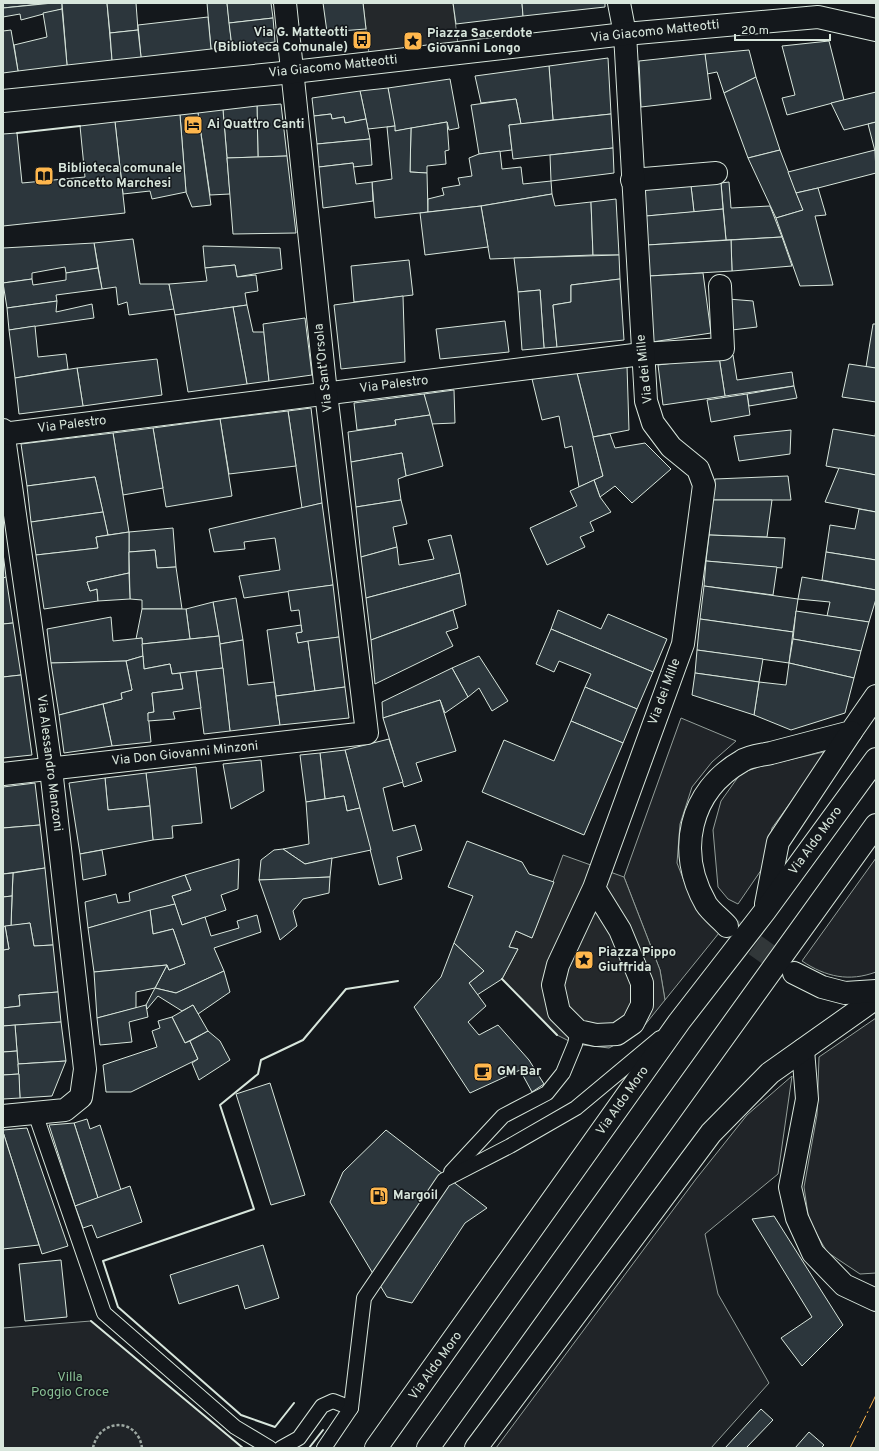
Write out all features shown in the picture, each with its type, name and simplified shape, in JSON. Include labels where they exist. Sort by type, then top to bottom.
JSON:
[{"type":"street","name":"Via Sant'Orsola","points":[[285,3],[326,394],[366,733]]},
{"type":"street","name":"Via dei Mille","points":[[578,1031],[559,1012],[553,985],[558,965],[598,878],[683,644],[704,486],[698,469],[671,447],[653,423],[646,401],[632,180],[625,34],[619,3]]},
{"type":"street","name":"Via Giacomo Matteotti","points":[[3,101],[293,72],[625,34],[818,17],[876,30]]},
{"type":"street","points":[[632,180],[716,173]]},
{"type":"street","name":"Via Palestro","points":[[3,434],[642,354],[723,349],[720,286]]},
{"type":"street","name":"Via Alessandro Manzoni","points":[[3,430],[51,769],[85,1069],[81,1097],[65,1110],[36,1113]]},
{"type":"street","points":[[765,911],[778,842],[876,696]]},
{"type":"street","points":[[727,926],[706,905],[695,878],[690,855],[690,837],[697,808],[711,786],[742,760],[851,732]]},
{"type":"street","name":"Via Don Giovanni Minzoni","points":[[3,774],[366,733]]},
{"type":"street","name":"Via Aldo Moro","points":[[376,1448],[679,1022],[765,911],[876,759]]},
{"type":"street","points":[[428,1448],[876,825]]},
{"type":"street","points":[[578,1031],[596,1035],[617,1034],[633,1023],[642,1005],[642,983],[598,878]]},
{"type":"street","points":[[794,973],[822,987],[845,993],[876,991]]},
{"type":"street","points":[[476,1448],[712,1134],[770,1073],[876,998]]},
{"type":"street","points":[[803,1050],[807,1099],[790,1188],[797,1218],[813,1253],[828,1269],[844,1285],[876,1300]]},
{"type":"street","points":[[3,1116],[36,1113]]},
{"type":"lane","points":[[444,1180],[510,1146],[576,1108],[679,1022]]},
{"type":"lane","points":[[324,1448],[351,1408],[364,1298],[444,1180],[503,1116],[547,1093],[563,1073],[575,1044],[578,1031]]},
{"type":"lane","points":[[36,1113],[104,1313],[235,1427],[270,1448]]},
{"type":"lane","points":[[281,1448],[299,1438],[322,1406],[333,1401],[351,1408]]},
{"type":"path","points":[[93,1448],[98,1435],[104,1429],[119,1425],[134,1431],[140,1438],[142,1448]]},
{"type":"green space","points":[[681,718],[736,741],[712,762],[692,787],[680,824],[677,863],[690,896],[707,921],[719,933],[665,1000],[660,970],[624,877]]},
{"type":"green space","points":[[828,751],[772,828],[766,863],[738,904],[728,899],[718,887],[713,830],[721,801],[741,773],[762,766]]},
{"type":"green space","points":[[876,858],[876,972],[856,977],[838,976],[820,971],[802,961]]},
{"type":"green space","points":[[876,1018],[876,1273],[860,1274],[827,1252],[809,1221],[804,1187],[817,1115],[819,1057]]},
{"type":"green space","points":[[792,1076],[778,1174],[705,1234],[718,1294],[769,1383],[711,1448],[496,1448],[696,1179],[747,1115]]},
{"type":"green space","name":"Villa Poggio Croce","points":[[91,1321],[243,1448],[3,1448],[3,1328]]},
{"type":"shaded area","name":"Piazza Sacerdote Giovanni Longo","points":[[363,3],[453,3],[459,53],[370,63]]},
{"type":"shaded area","name":"Piazza Pippo Giuffrida","points":[[563,855],[624,877],[660,970],[665,1000],[640,1031],[609,1048],[575,1044],[557,1035],[502,979],[518,949],[509,947],[516,931],[532,938]]},
{"type":"building","points":[[3,3],[50,3],[3,8]]},
{"type":"building","points":[[62,3],[62,9],[21,20],[20,14],[3,17],[3,8]]},
{"type":"building","points":[[62,3],[107,3],[112,60],[67,65]]},
{"type":"building","points":[[107,3],[136,3],[138,30],[110,33]]},
{"type":"building","points":[[207,3],[227,3],[232,47],[211,49]]},
{"type":"building","points":[[227,3],[271,3],[273,18],[229,23]]},
{"type":"building","points":[[323,3],[363,3],[366,29],[327,32]]},
{"type":"building","points":[[453,3],[522,3],[523,16],[456,24]]},
{"type":"building","points":[[522,3],[605,3],[605,7],[523,16]]},
{"type":"building","points":[[62,9],[67,65],[18,71],[14,45],[47,37],[43,13]]},
{"type":"building","points":[[208,17],[211,49],[141,57],[138,25]]},
{"type":"building","points":[[273,18],[275,42],[232,47],[229,23]]},
{"type":"building","points":[[11,30],[18,71],[3,73],[3,31]]},
{"type":"building","points":[[138,30],[141,57],[112,60],[110,33]]},
{"type":"building","points":[[829,41],[844,100],[787,115],[782,98],[795,95],[782,46]]},
{"type":"building","points":[[749,50],[756,77],[724,93],[717,72],[707,74],[705,54]]},
{"type":"building","points":[[705,54],[711,99],[641,107],[639,61]]},
{"type":"building","points":[[608,58],[611,114],[553,120],[549,66]]},
{"type":"building","points":[[549,66],[553,120],[521,124],[516,99],[481,103],[475,76]]},
{"type":"building","points":[[756,77],[780,150],[748,158],[724,93]]},
{"type":"building","points":[[450,79],[459,128],[449,130],[447,122],[395,131],[388,88]]},
{"type":"building","points":[[388,88],[395,126],[368,129],[360,91]]},
{"type":"building","points":[[360,91],[366,119],[345,123],[344,117],[332,119],[331,114],[314,116],[312,98]]},
{"type":"building","points":[[876,92],[876,122],[844,130],[831,103]]},
{"type":"building","points":[[516,99],[521,124],[509,125],[512,150],[479,154],[471,105]]},
{"type":"building","points":[[281,104],[287,156],[258,157],[257,106]]},
{"type":"building","points":[[257,106],[258,157],[227,158],[223,110]]},
{"type":"building","points":[[223,110],[230,194],[210,195],[198,113]]},
{"type":"building","points":[[198,113],[211,205],[192,207],[186,192],[180,115]]},
{"type":"building","points":[[331,114],[332,119],[344,117],[345,123],[366,119],[370,139],[317,144],[314,116]]},
{"type":"building","points":[[611,114],[613,148],[513,159],[509,125]]},
{"type":"building","points":[[180,115],[186,192],[152,199],[150,191],[123,194],[115,122]]},
{"type":"building","points":[[115,122],[125,213],[3,226],[3,134],[17,133],[22,183],[85,177],[80,126]]},
{"type":"building","points":[[447,122],[449,150],[445,151],[446,164],[427,166],[427,173],[410,172],[411,128]]},
{"type":"building","points":[[876,122],[876,155],[868,124]]},
{"type":"building","points":[[395,126],[395,131],[411,128],[410,172],[427,173],[428,212],[375,218],[372,182],[392,179],[387,127]]},
{"type":"building","points":[[370,139],[372,165],[353,167],[353,163],[319,167],[317,144]]},
{"type":"building","points":[[613,148],[614,173],[551,181],[550,155]]},
{"type":"building","points":[[780,150],[803,210],[776,218],[748,158]]},
{"type":"building","points":[[875,150],[876,173],[796,193],[788,172]]},
{"type":"building","points":[[500,151],[502,169],[521,167],[523,184],[551,181],[552,194],[481,206],[428,212],[428,199],[444,195],[442,188],[460,185],[458,178],[472,176],[469,158],[479,154]]},
{"type":"building","points":[[287,156],[296,233],[233,234],[227,158]]},
{"type":"building","points":[[353,163],[356,184],[372,182],[373,201],[323,208],[319,167]]},
{"type":"building","points":[[729,182],[731,208],[770,206],[782,237],[726,240],[721,183]]},
{"type":"building","points":[[721,183],[723,209],[694,212],[691,186]]},
{"type":"building","points":[[691,186],[694,212],[646,216],[645,190]]},
{"type":"building","points":[[818,188],[826,215],[815,216],[833,285],[800,286],[776,218],[803,210],[796,193]]},
{"type":"building","points":[[552,194],[555,206],[591,202],[593,255],[490,259],[481,206]]},
{"type":"building","points":[[616,199],[619,255],[593,255],[591,202]]},
{"type":"building","points":[[481,206],[488,247],[425,255],[420,213]]},
{"type":"building","points":[[723,209],[726,240],[647,245],[646,216]]},
{"type":"building","points":[[782,237],[792,266],[732,271],[731,240]]},
{"type":"building","points":[[133,239],[140,284],[169,284],[174,309],[129,315],[127,302],[118,305],[116,287],[102,289],[94,243]]},
{"type":"building","points":[[731,240],[732,271],[649,276],[647,245]]},
{"type":"building","points":[[94,243],[98,268],[66,273],[65,267],[32,273],[32,279],[3,283],[3,248]]},
{"type":"building","points":[[203,246],[280,248],[282,269],[237,277],[235,265],[205,268]]},
{"type":"building","points":[[619,255],[620,279],[571,285],[571,302],[553,305],[557,347],[544,348],[540,290],[518,292],[514,258]]},
{"type":"building","points":[[409,260],[413,295],[354,302],[351,266]]},
{"type":"building","points":[[235,265],[237,277],[256,275],[258,291],[245,293],[247,305],[175,315],[169,284],[207,281],[205,268]]},
{"type":"building","points":[[98,268],[102,289],[56,295],[57,301],[7,308],[3,283],[32,279],[33,285],[66,280],[66,273]]},
{"type":"building","points":[[703,273],[711,333],[652,342],[649,276]]},
{"type":"building","points":[[620,279],[624,340],[557,347],[553,305],[571,302],[571,285]]},
{"type":"building","points":[[540,290],[544,348],[522,350],[518,292]]},
{"type":"building","points":[[403,296],[405,362],[341,369],[334,305]]},
{"type":"building","points":[[728,299],[753,301],[757,327],[732,330]]},
{"type":"building","points":[[57,301],[56,312],[92,304],[94,318],[9,330],[7,308]]},
{"type":"building","points":[[247,305],[253,332],[264,332],[269,381],[247,384],[233,307]]},
{"type":"building","points":[[233,307],[247,384],[188,392],[175,315]]},
{"type":"building","points":[[305,318],[312,375],[269,381],[263,324]]},
{"type":"building","points":[[505,321],[509,352],[440,359],[436,329]]},
{"type":"building","points":[[873,324],[876,324],[876,368],[866,367]]},
{"type":"building","points":[[35,326],[38,357],[66,354],[68,369],[15,378],[9,330]]},
{"type":"building","points":[[733,355],[737,380],[792,372],[794,386],[725,396],[719,357]]},
{"type":"building","points":[[719,357],[725,396],[663,405],[658,365]]},
{"type":"building","points":[[157,359],[162,395],[83,406],[77,368]]},
{"type":"building","points":[[849,364],[876,368],[876,402],[842,397]]},
{"type":"building","points":[[627,366],[629,430],[593,437],[577,373]]},
{"type":"building","points":[[77,368],[83,406],[19,414],[15,378]]},
{"type":"building","points":[[577,373],[603,476],[579,487],[572,446],[565,448],[559,416],[542,420],[532,379]]},
{"type":"building","points":[[794,386],[797,398],[749,406],[747,394]]},
{"type":"building","points":[[454,390],[455,423],[431,424],[424,394]]},
{"type":"building","points":[[424,394],[430,415],[395,420],[396,425],[357,430],[354,403]]},
{"type":"building","points":[[747,394],[750,415],[711,422],[707,400]]},
{"type":"building","points":[[311,408],[322,503],[302,508],[288,411]]},
{"type":"building","points":[[288,411],[296,466],[229,474],[220,419]]},
{"type":"building","points":[[430,415],[443,466],[406,476],[402,453],[351,462],[348,432],[396,425],[395,420]]},
{"type":"building","points":[[220,419],[232,496],[166,507],[153,428]]},
{"type":"building","points":[[153,428],[163,488],[123,495],[113,433]]},
{"type":"building","points":[[833,429],[875,436],[876,429],[876,475],[826,466]]},
{"type":"building","points":[[791,430],[790,454],[739,461],[734,436]]},
{"type":"building","points":[[113,433],[129,532],[108,535],[95,477],[27,486],[21,444]]},
{"type":"building","points":[[610,434],[615,448],[645,443],[671,469],[632,503],[615,486],[600,497],[594,480],[603,476],[593,437]]},
{"type":"building","points":[[402,453],[406,476],[398,479],[401,500],[356,507],[351,462]]},
{"type":"building","points":[[839,468],[876,475],[876,512],[825,502]]},
{"type":"building","points":[[788,476],[791,500],[713,500],[715,479]]},
{"type":"building","points":[[95,477],[103,512],[31,522],[27,486]]},
{"type":"building","points":[[594,480],[600,497],[611,512],[590,522],[594,531],[580,537],[585,547],[547,565],[530,528],[577,506],[570,491]]},
{"type":"building","points":[[401,500],[407,524],[393,527],[397,547],[361,557],[356,507]]},
{"type":"building","points":[[713,500],[772,500],[767,537],[709,535]]},
{"type":"building","points":[[322,503],[333,585],[244,598],[239,576],[280,570],[275,538],[244,542],[245,549],[214,552],[209,529]]},
{"type":"building","points":[[859,509],[876,512],[876,560],[826,552],[830,525],[855,529]]},
{"type":"building","points":[[103,512],[108,535],[96,537],[98,548],[36,555],[31,522]]},
{"type":"building","points":[[173,528],[176,567],[157,568],[155,550],[129,552],[129,532]]},
{"type":"building","points":[[129,532],[129,573],[87,582],[90,591],[97,589],[98,601],[44,609],[36,555],[98,548],[96,537]]},
{"type":"building","points":[[451,535],[460,573],[366,598],[361,557],[397,547],[399,565],[434,559],[428,540]]},
{"type":"building","points":[[709,535],[785,538],[782,568],[706,561]]},
{"type":"building","points":[[155,550],[157,568],[176,567],[182,609],[142,609],[142,600],[130,599],[129,552]]},
{"type":"building","points":[[826,552],[876,560],[876,590],[822,580]]},
{"type":"building","points":[[3,553],[6,577],[3,578]]},
{"type":"building","points":[[706,561],[777,567],[773,595],[704,586]]},
{"type":"building","points":[[129,573],[130,599],[98,601],[97,589],[90,591],[87,582]]},
{"type":"building","points":[[460,573],[466,605],[371,640],[366,598]]},
{"type":"building","points":[[6,577],[13,623],[3,624],[3,578]]},
{"type":"building","points":[[802,577],[876,590],[876,599],[869,622],[827,616],[830,602],[798,599]]},
{"type":"building","points":[[333,585],[339,637],[298,643],[296,633],[302,632],[299,610],[291,611],[288,591]]},
{"type":"building","points":[[704,586],[798,599],[793,632],[700,619]]},
{"type":"building","points":[[236,598],[243,640],[220,644],[213,602]]},
{"type":"building","points":[[213,602],[219,636],[190,639],[186,609]]},
{"type":"building","points":[[142,609],[186,609],[190,639],[142,644],[142,638],[136,639]]},
{"type":"building","points":[[453,610],[458,628],[446,632],[453,646],[375,684],[371,640]]},
{"type":"building","points":[[558,610],[601,629],[608,614],[667,639],[653,672],[551,629]]},
{"type":"building","points":[[796,611],[869,622],[861,651],[793,639]]},
{"type":"building","points":[[111,617],[113,641],[142,638],[143,656],[126,661],[51,663],[47,629]]},
{"type":"building","points":[[700,619],[793,632],[789,663],[697,650]]},
{"type":"building","points":[[13,623],[21,675],[3,677],[3,624]]},
{"type":"building","points":[[301,625],[302,632],[296,633],[298,643],[308,641],[315,691],[276,696],[267,630]]},
{"type":"building","points":[[551,629],[653,672],[637,709],[585,687],[591,674],[559,661],[554,672],[536,664]]},
{"type":"building","points":[[219,636],[223,668],[172,674],[170,664],[144,669],[142,644]]},
{"type":"building","points":[[339,637],[345,687],[315,691],[308,641]]},
{"type":"building","points":[[793,639],[861,651],[854,678],[789,663]]},
{"type":"building","points":[[243,640],[248,685],[274,682],[280,725],[230,731],[220,644]]},
{"type":"building","points":[[697,650],[763,659],[759,682],[695,673]]},
{"type":"building","points":[[143,656],[144,669],[170,664],[172,674],[180,673],[183,689],[152,693],[154,712],[148,713],[151,742],[112,746],[103,704],[122,699],[121,693],[132,690],[126,661]]},
{"type":"building","points":[[479,656],[508,701],[492,711],[479,688],[468,697],[452,668]]},
{"type":"building","points":[[126,661],[132,690],[121,693],[122,699],[59,715],[51,663]]},
{"type":"building","points":[[789,663],[854,678],[845,713],[791,730],[754,715],[759,682],[786,685]]},
{"type":"building","points":[[223,668],[230,731],[204,734],[196,671]]},
{"type":"building","points":[[452,668],[468,697],[445,713],[440,700],[383,718],[382,702]]},
{"type":"building","points":[[196,671],[201,708],[173,712],[175,719],[148,721],[148,713],[154,712],[152,693],[183,689],[180,673]]},
{"type":"building","points":[[695,673],[759,682],[754,715],[692,695]]},
{"type":"building","points":[[21,675],[32,755],[3,758],[3,677]]},
{"type":"building","points":[[345,687],[349,718],[280,725],[276,696]]},
{"type":"building","points":[[585,687],[637,709],[623,743],[571,721]]},
{"type":"building","points":[[440,700],[456,751],[416,763],[422,781],[404,787],[383,718]]},
{"type":"building","points":[[103,704],[112,746],[64,753],[59,715]]},
{"type":"building","points":[[571,721],[623,743],[584,835],[482,792],[504,740],[554,761]]},
{"type":"building","points":[[389,739],[403,782],[383,788],[393,831],[415,825],[422,850],[397,857],[402,879],[379,885],[345,750]]},
{"type":"building","points":[[345,750],[360,808],[347,811],[344,796],[325,799],[320,753]]},
{"type":"building","points":[[320,753],[325,799],[306,802],[300,755]]},
{"type":"building","points":[[261,760],[264,791],[231,809],[223,764]]},
{"type":"building","points":[[196,767],[202,823],[172,826],[173,838],[153,840],[146,773]]},
{"type":"building","points":[[146,773],[150,806],[108,810],[105,778]]},
{"type":"building","points":[[105,778],[108,810],[150,806],[153,840],[80,854],[69,783]]},
{"type":"building","points":[[35,783],[40,825],[3,828],[3,787]]},
{"type":"building","points":[[344,796],[347,811],[360,808],[371,850],[305,864],[283,849],[309,844],[306,802]]},
{"type":"building","points":[[40,825],[45,868],[3,874],[3,828]]},
{"type":"building","points":[[467,841],[522,862],[529,874],[554,882],[532,938],[516,931],[509,947],[518,949],[502,979],[477,995],[469,983],[484,971],[454,943],[473,896],[448,887]]},
{"type":"building","points":[[283,849],[305,864],[332,858],[330,877],[259,880],[261,860],[274,850]]},
{"type":"building","points":[[102,850],[106,875],[83,880],[80,854]]},
{"type":"building","points":[[239,859],[238,889],[221,895],[226,910],[182,925],[172,896],[191,890],[185,875]]},
{"type":"building","points":[[45,868],[53,945],[34,946],[30,923],[11,926],[13,873]]},
{"type":"building","points":[[13,873],[12,896],[3,897],[3,874]]},
{"type":"building","points":[[185,875],[191,890],[172,896],[175,904],[88,928],[85,902],[116,894],[118,903],[130,901],[129,893]]},
{"type":"building","points":[[330,877],[329,893],[303,899],[293,911],[297,926],[280,940],[259,880]]},
{"type":"building","points":[[12,896],[11,926],[3,927],[3,897]]},
{"type":"building","points":[[175,904],[182,925],[205,917],[211,936],[239,928],[237,921],[257,915],[261,932],[214,948],[224,971],[176,993],[155,988],[167,965],[169,970],[185,964],[173,929],[153,934],[150,910]]},
{"type":"building","points":[[150,910],[153,934],[173,929],[185,964],[169,970],[167,965],[94,972],[88,928]]},
{"type":"building","points":[[30,923],[34,946],[53,945],[58,992],[19,995],[20,1006],[3,1008],[3,950],[9,949],[5,926]]},
{"type":"building","points":[[5,926],[9,949],[3,950],[3,927]]},
{"type":"building","points":[[454,943],[484,971],[469,983],[486,1006],[468,1022],[479,1035],[498,1025],[529,1060],[544,1084],[532,1092],[520,1070],[470,1093],[414,1007],[441,977]]},
{"type":"building","points":[[167,965],[155,988],[136,992],[136,1008],[97,1018],[94,972]]},
{"type":"building","points":[[224,971],[230,992],[198,1014],[193,1005],[182,1011],[158,996],[147,1009],[146,1005],[155,988],[176,993]]},
{"type":"building","points":[[58,992],[61,1022],[3,1026],[3,1008],[20,1006],[19,995]]},
{"type":"building","points":[[146,1005],[148,1017],[129,1022],[132,1042],[100,1045],[97,1018]]},
{"type":"building","points":[[193,1005],[208,1031],[185,1043],[172,1017]]},
{"type":"building","points":[[172,1017],[185,1043],[190,1041],[198,1059],[131,1092],[106,1092],[103,1065],[157,1047],[152,1031],[160,1028],[158,1021]]},
{"type":"building","points":[[61,1022],[66,1061],[18,1064],[15,1025]]},
{"type":"building","points":[[15,1025],[17,1051],[3,1052],[3,1026]]},
{"type":"building","points":[[208,1031],[220,1041],[230,1060],[199,1080],[192,1063],[198,1059],[190,1041]]},
{"type":"building","points":[[17,1051],[19,1074],[3,1075],[3,1052]]},
{"type":"building","points":[[66,1061],[52,1096],[20,1098],[18,1064]]},
{"type":"building","points":[[19,1074],[20,1098],[3,1099],[3,1075]]},
{"type":"building","points":[[270,1083],[305,1195],[271,1205],[236,1094]]},
{"type":"building","points":[[87,1119],[90,1129],[100,1125],[121,1190],[98,1198],[74,1123]]},
{"type":"building","points":[[74,1123],[98,1198],[75,1206],[49,1125]]},
{"type":"building","points":[[27,1128],[68,1246],[42,1254],[3,1132],[3,1130]]},
{"type":"building","points":[[386,1130],[487,1208],[465,1223],[412,1303],[387,1297],[330,1202],[343,1172]]},
{"type":"building","points":[[3,1132],[39,1245],[3,1249]]},
{"type":"building","points":[[130,1186],[142,1222],[97,1238],[92,1225],[83,1228],[75,1206]]},
{"type":"building","points":[[774,1216],[843,1325],[802,1366],[781,1338],[812,1317],[752,1219]]},
{"type":"building","points":[[263,1245],[279,1298],[245,1309],[238,1285],[179,1304],[170,1275]]},
{"type":"building","points":[[61,1260],[67,1317],[25,1321],[19,1264]]},
{"type":"building","points":[[761,1409],[773,1420],[746,1448],[725,1448]]},
{"type":"building","points":[[809,1432],[824,1445],[821,1448],[795,1448]]},
{"type":"tunnel","points":[[728,926],[793,972]]},
{"type":"wall","points":[[17,133],[80,126]]},
{"type":"wall","points":[[502,979],[557,1035]]},
{"type":"wall","points":[[294,1403],[275,1427],[241,1415],[118,1307],[103,1261],[254,1209],[220,1105],[258,1074],[261,1060],[303,1040],[346,989],[398,981]]},
{"type":"wall","points":[[91,1321],[243,1448]]},
{"type":"wall","points":[[309,1448],[323,1430]]},
{"type":"power","points":[[850,1448],[876,1395]]},
{"type":"place","name":"Via G. Matteotti (Biblioteca Comunale)","points":[[362,40]]},
{"type":"place","name":"Piazza Sacerdote Giovanni Longo","points":[[413,41]]},
{"type":"place","name":"Ai Quattro Canti","points":[[193,125]]},
{"type":"place","name":"Biblioteca comunale Concetto Marchesi","points":[[44,176]]},
{"type":"place","name":"Piazza Pippo Giuffrida","points":[[584,960]]},
{"type":"place","name":"GM Bar","points":[[483,1072]]},
{"type":"place","name":"Margoil","points":[[379,1196]]}]
